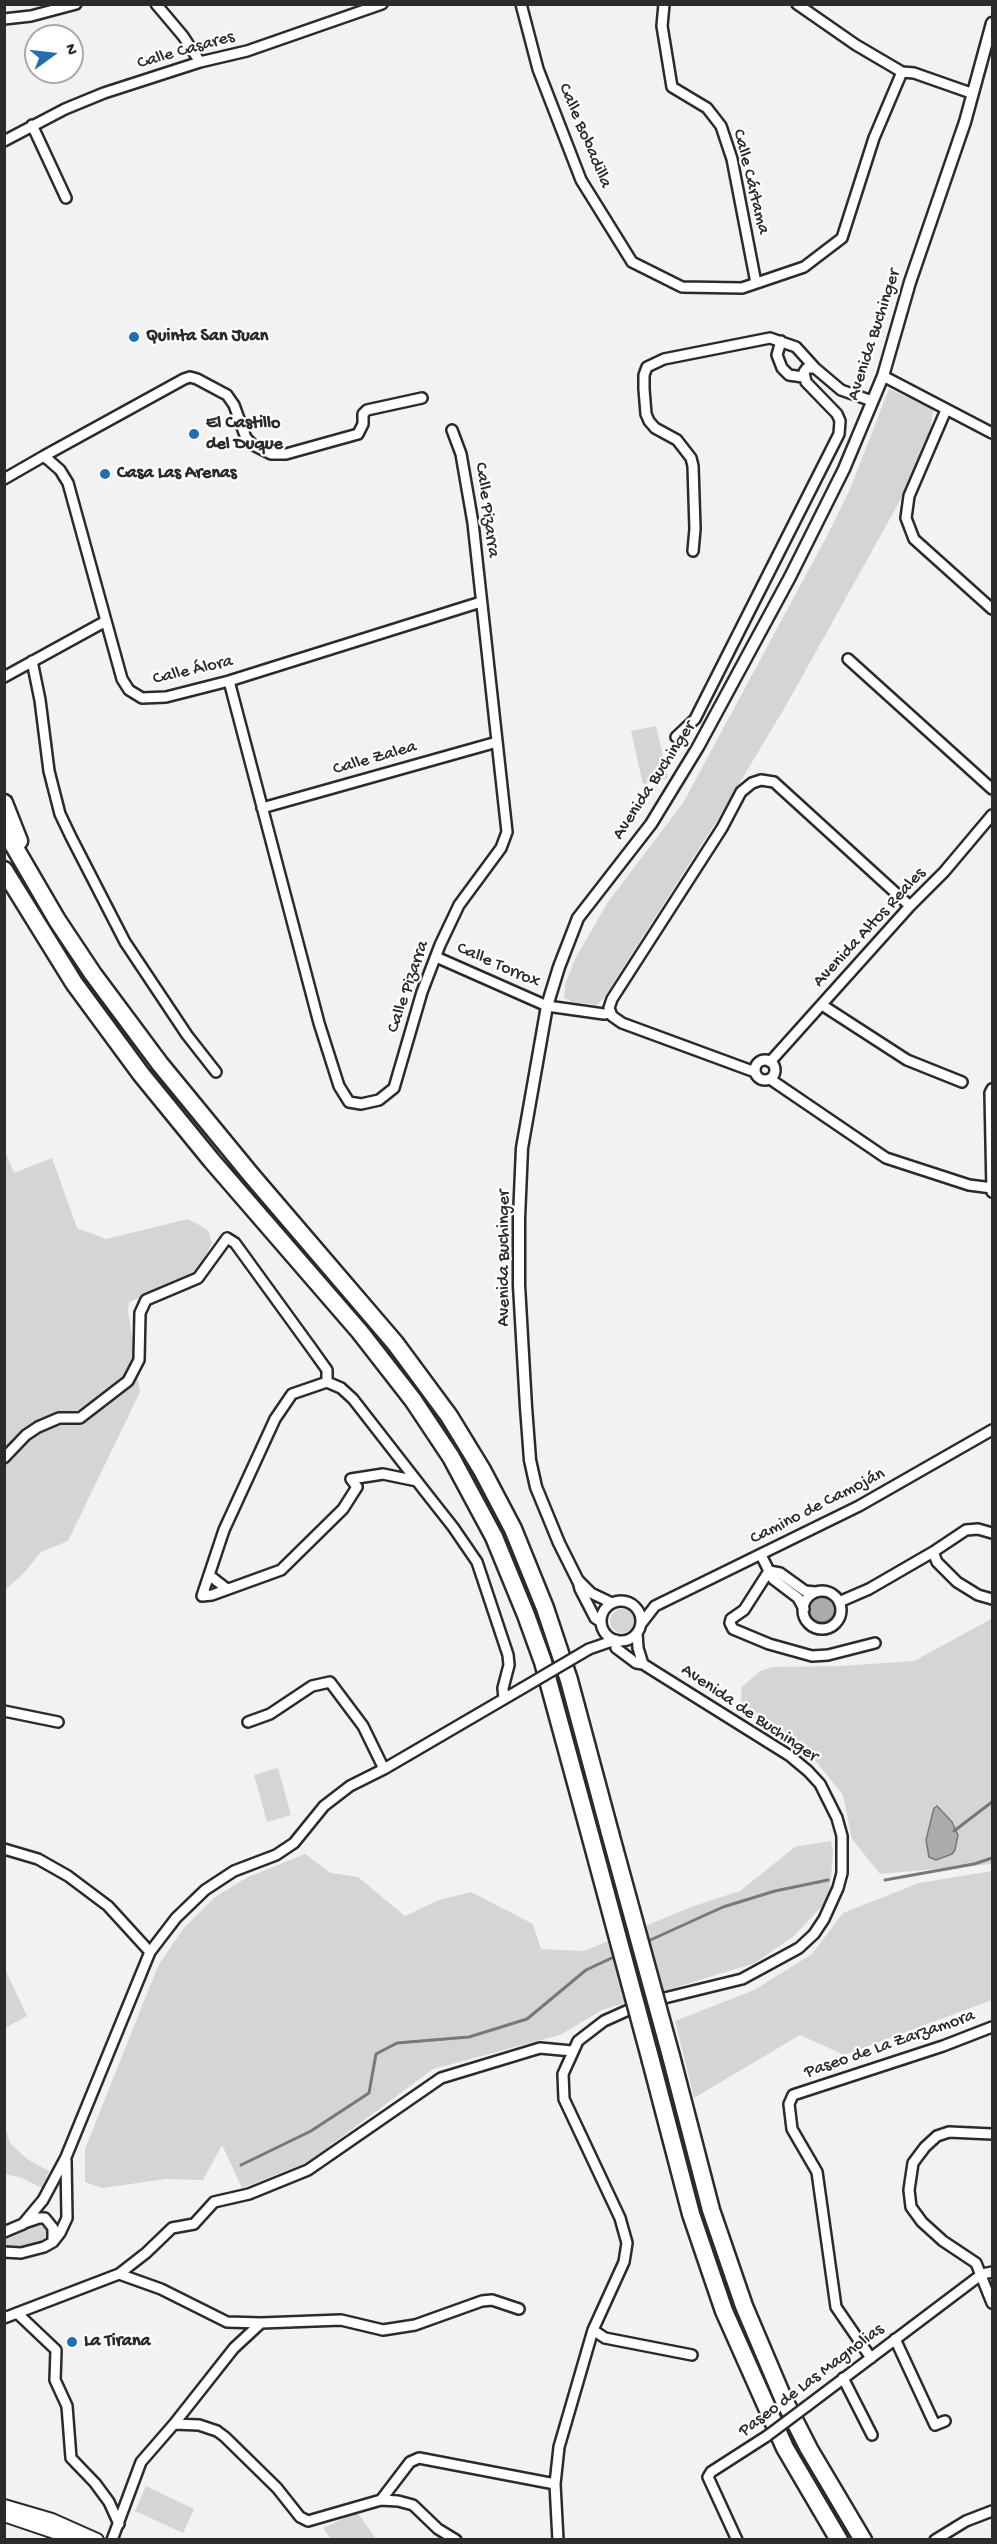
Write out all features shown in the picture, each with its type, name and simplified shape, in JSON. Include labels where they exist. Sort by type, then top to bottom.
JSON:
[{"type":"highway","points":[[4,803],[16,829],[24,865]]},
{"type":"highway","points":[[4,829],[93,974],[160,1064],[395,1343],[455,1425],[513,1529],[545,1608],[569,1680],[711,2210],[744,2306],[783,2398],[809,2449],[863,2540]]},
{"type":"highway","points":[[4,870],[74,982],[141,1074],[212,1161],[360,1332],[412,1400],[451,1457],[494,1538],[543,1662],[691,2214],[724,2310],[785,2448],[839,2540]]},
{"type":"main road","points":[[4,2506],[61,2524],[97,2540]]},
{"type":"main road","points":[[4,2515],[78,2540]]},
{"type":"street","points":[[4,19],[31,16],[76,4]]},
{"type":"street","points":[[156,4],[183,36],[200,63]]},
{"type":"street","name":"Calle Casares","points":[[4,141],[32,125],[104,93],[247,51],[382,4]]},
{"type":"street","name":"Calle Bobadilla","points":[[521,4],[538,69],[582,180],[632,262],[682,287],[742,288],[804,267],[842,238],[874,138],[902,72]]},
{"type":"street","name":"Calle Cártama","points":[[664,4],[662,26],[672,87],[707,108],[721,126],[732,159],[756,283]]},
{"type":"street","points":[[797,4],[856,45],[902,72],[914,73],[971,93],[974,89]]},
{"type":"street","name":"Avenida Buchinger","points":[[601,1624],[595,1618],[559,1543],[540,1496],[530,1460],[522,1341],[519,1218],[522,1148],[547,1006],[578,918],[651,824],[699,747],[829,498],[883,376],[910,282],[974,89],[993,23]]},
{"type":"street","points":[[32,125],[66,198]]},
{"type":"street","points":[[693,551],[695,481],[691,458],[676,440],[654,428],[649,422],[645,405],[644,375],[647,367],[664,359],[764,338],[796,347],[815,368],[841,390],[872,401]]},
{"type":"street","points":[[676,737],[694,719],[839,434],[840,421],[837,414],[803,377],[789,375],[778,361],[777,351],[781,341]]},
{"type":"street","points":[[803,377],[805,370],[815,368]]},
{"type":"street","points":[[883,376],[993,433]]},
{"type":"street","points":[[4,479],[190,377],[227,395],[234,405],[246,438],[262,451],[271,454],[286,454],[358,434],[363,424],[363,414],[367,410],[422,398]]},
{"type":"street","points":[[946,410],[909,495],[906,518],[914,539],[993,609]]},
{"type":"street","name":"Calle Pizarra","points":[[229,681],[319,1023],[339,1086],[350,1102],[361,1104],[379,1100],[394,1088],[422,992],[459,904],[501,848],[507,832],[473,523],[461,454],[452,430]]},
{"type":"street","name":"Calle Álora","points":[[44,456],[60,470],[68,483],[122,679],[129,690],[142,698],[166,697],[229,681],[481,602]]},
{"type":"street","points":[[4,677],[106,621]]},
{"type":"street","points":[[848,659],[993,789]]},
{"type":"street","points":[[32,661],[40,700],[49,771],[60,814],[70,837],[124,942],[187,1035],[216,1072]]},
{"type":"street","name":"Calle Zalea","points":[[262,808],[497,742]]},
{"type":"street","points":[[910,906],[774,782],[761,780],[745,788],[724,820],[722,828],[612,999],[610,1013],[622,1023],[755,1072],[762,1080],[770,1079],[886,1158],[969,1185],[992,1190],[990,1093],[993,1089]]},
{"type":"street","name":"Avenida Altos Reales","points":[[770,1062],[910,906],[944,872],[993,815]]},
{"type":"street","name":"Calle Torrox","points":[[436,957],[547,1006],[610,1013]]},
{"type":"street","points":[[822,1005],[907,1060],[962,1082]]},
{"type":"street","points":[[755,1072],[759,1062],[770,1062],[774,1069],[770,1079]]},
{"type":"street","points":[[4,1458],[38,1427],[59,1418],[80,1418],[128,1381],[139,1360],[140,1313],[146,1300],[198,1278],[227,1238],[235,1243],[327,1370],[327,1382]]},
{"type":"street","points":[[417,1481],[383,1474],[351,1479],[357,1487],[343,1509],[281,1570],[202,1596],[224,1530],[275,1419],[291,1394],[327,1382],[341,1388],[353,1399],[417,1481],[469,1550],[483,1576],[508,1655],[509,1665],[503,1688],[504,1699]]},
{"type":"street","name":"Camino de Camoján","points":[[639,1629],[655,1606],[859,1506],[993,1430]]},
{"type":"street","points":[[840,1602],[868,1589],[933,1552],[966,1530],[992,1531]]},
{"type":"street","points":[[933,1552],[938,1562],[957,1582],[978,1595],[993,1599]]},
{"type":"street","points":[[761,1555],[769,1571],[773,1579],[798,1599],[810,1623],[824,1628],[838,1620],[841,1610],[840,1602],[830,1593],[805,1591],[780,1573],[769,1571]]},
{"type":"street","points":[[769,1571],[744,1610],[731,1619],[730,1626],[733,1629],[769,1644],[812,1656],[828,1655],[875,1643]]},
{"type":"street","points":[[209,1575],[227,1589]]},
{"type":"street","name":"Avenida Buchinger","points":[[578,1581],[591,1593],[612,1603]]},
{"type":"street","points":[[804,1609],[807,1599],[815,1592]]},
{"type":"street","points":[[589,1649],[597,1638],[603,1612],[612,1603],[626,1601],[635,1606],[640,1614],[638,1648],[643,1664]]},
{"type":"street","name":"Camino de Camoján","points":[[635,1606],[649,1604],[655,1606]]},
{"type":"street","points":[[601,1624],[606,1634],[615,1640]]},
{"type":"street","points":[[23,2224],[43,2200],[66,2157],[150,1952],[176,1918],[205,1890],[234,1871],[276,1855],[294,1843],[324,1806],[350,1786],[384,1769],[589,1649],[615,1640],[629,1639],[639,1629]]},
{"type":"street","name":"Avenida de Buchinger","points":[[558,2540],[555,2484],[558,2446],[592,2330],[624,2262],[627,2243],[620,2218],[564,2099],[563,2074],[572,2051],[588,2032],[618,2014],[670,1995],[742,1979],[799,1948],[814,1934],[824,1918],[838,1888],[842,1873],[842,1836],[837,1818],[820,1784],[808,1771],[790,1756],[643,1664],[636,1663],[616,1648],[615,1640]]},
{"type":"street","points":[[248,1722],[270,1714],[312,1686],[330,1682],[363,1726],[384,1769]]},
{"type":"street","points":[[4,1711],[58,1722]]},
{"type":"street","points":[[4,1850],[26,1855],[62,1871],[108,1906],[150,1952]]},
{"type":"street","name":"Paseo de La Zarzamora","points":[[871,2358],[836,2307],[817,2172],[792,2129],[789,2104],[793,2095],[944,2046],[993,2027]]},
{"type":"street","points":[[4,2318],[119,2274],[146,2253],[172,2228],[194,2224],[214,2202],[249,2194],[309,2170],[441,2078],[540,2048],[572,2051]]},
{"type":"street","points":[[993,2134],[949,2132],[938,2136],[925,2147],[914,2163],[909,2190],[911,2207],[922,2222],[943,2241],[976,2263],[993,2303]]},
{"type":"street","points":[[4,2253],[27,2251],[53,2242],[60,2233],[67,2218],[66,2157]]},
{"type":"street","points":[[4,2232],[33,2219],[45,2218],[53,2228],[53,2242]]},
{"type":"street","name":"Paseo de Las Magnolias","points":[[737,2540],[708,2477],[711,2472],[767,2436],[982,2274],[993,2272]]},
{"type":"street","points":[[119,2274],[161,2289],[227,2322],[341,2320],[383,2330],[415,2325],[482,2301],[492,2301],[519,2309]]},
{"type":"street","points":[[17,2313],[56,2350],[55,2380],[67,2406],[71,2458],[95,2483],[109,2502],[119,2524]]},
{"type":"street","points":[[112,2540],[141,2462],[234,2349],[261,2323]]},
{"type":"street","points":[[592,2330],[605,2338],[692,2355]]},
{"type":"street","points":[[895,2339],[935,2425],[945,2421]]},
{"type":"street","points":[[843,2378],[872,2435]]},
{"type":"street","points":[[174,2424],[199,2425],[217,2431],[277,2488],[300,2517],[308,2521],[381,2500],[407,2502],[438,2529],[456,2540]]},
{"type":"street","points":[[381,2500],[410,2462],[419,2458],[555,2484]]},
{"type":"street","points":[[935,2540],[966,2521],[993,2511]]},
{"type":"shaded area","points":[[889,389],[933,409],[925,450],[897,506],[788,702],[718,819],[603,999],[597,1005],[572,1002],[564,998],[565,985],[576,957],[608,902],[683,803],[828,534],[850,489]]},
{"type":"shaded area","points":[[656,726],[668,778],[643,784],[631,731]]},
{"type":"shaded area","points":[[4,1148],[14,1173],[52,1158],[77,1228],[106,1239],[188,1219],[208,1230],[212,1243],[194,1277],[129,1302],[128,1311],[140,1392],[68,1541],[41,1552],[23,1574],[5,1590]]},
{"type":"shaded area","points":[[822,1596],[831,1600],[835,1609],[831,1618],[822,1622],[813,1618],[809,1609],[813,1600]]},
{"type":"shaded area","points":[[622,1609],[631,1612],[634,1621],[631,1630],[622,1633],[613,1630],[610,1621],[613,1612]]},
{"type":"shaded area","points":[[991,1619],[992,1864],[880,1874],[852,1839],[843,1795],[814,1759],[745,1711],[741,1699],[742,1687],[760,1671],[773,1667],[840,1666],[914,1661]]},
{"type":"shaded area","points":[[278,1768],[291,1815],[267,1822],[254,1775]]},
{"type":"shaded area","points":[[937,1806],[952,1822],[958,1835],[952,1854],[936,1860],[929,1857],[926,1840],[934,1808]]},
{"type":"shaded area","points":[[831,1841],[833,1853],[830,1888],[824,1904],[794,1936],[755,1963],[602,2010],[560,2035],[433,2069],[308,2162],[242,2188],[222,2145],[203,2180],[166,2179],[102,2188],[85,2182],[85,2149],[158,1966],[183,1929],[215,1897],[246,1878],[305,1854],[331,1873],[358,1877],[405,1916],[439,1900],[471,1892],[533,1924],[541,1949],[584,1951],[694,1906],[740,1891],[795,1847]]},
{"type":"shaded area","points":[[992,1871],[992,2000],[844,2055],[800,2035],[694,2098],[675,2021],[754,1990],[812,1954],[843,1913],[919,1883]]},
{"type":"shaded area","points":[[4,1967],[27,2016],[5,2028],[4,2028]]},
{"type":"shaded area","points":[[5,2126],[10,2143],[27,2159],[49,2171],[42,2188],[22,2178],[5,2174]]},
{"type":"shaded area","points":[[34,2222],[46,2224],[49,2227],[47,2240],[24,2247],[5,2248],[5,2237],[19,2232]]},
{"type":"shaded area","points":[[146,2486],[194,2509],[183,2533],[135,2511]]},
{"type":"shaded area","points":[[357,2512],[376,2539],[331,2539],[323,2528]]},
{"type":"waterway","points":[[954,1831],[992,1802]]},
{"type":"waterway","points":[[885,1880],[974,1864],[992,1858]]},
{"type":"waterway","points":[[646,1942],[723,1907],[775,1891],[828,1880]]},
{"type":"waterway","points":[[241,2165],[311,2131],[369,2093],[376,2054],[397,2043],[469,2037],[527,2019],[586,1970],[616,1956]]},
{"type":"place","name":"Quinta San Juan","points":[[134,337]]},
{"type":"place","name":"El Castillo del Duque","points":[[194,434]]},
{"type":"place","name":"Casa Las Arenas","points":[[105,474]]},
{"type":"place","name":"La Tirana","points":[[72,2342]]}]
